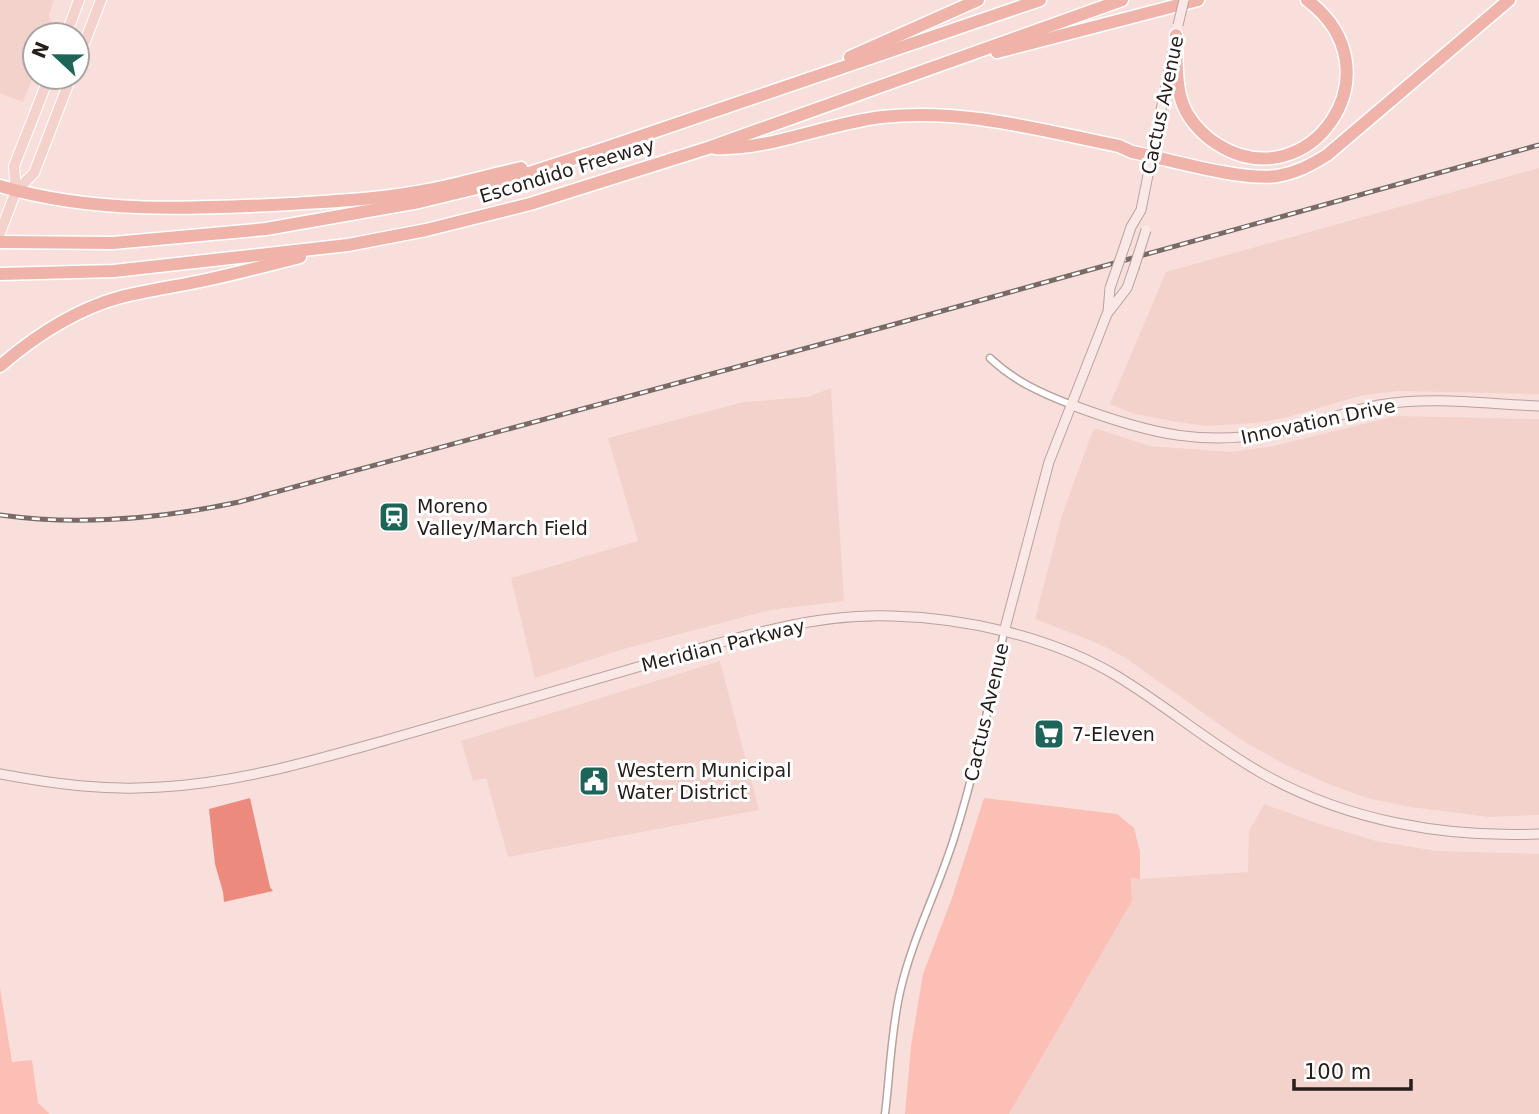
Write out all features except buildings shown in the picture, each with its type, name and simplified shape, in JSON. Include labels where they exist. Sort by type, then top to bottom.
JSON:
[{"type":"highway","points":[[782,88],[978,0]]},
{"type":"highway","name":"Escondido Freeway","points":[[0,242],[113,243],[266,229],[419,202],[498,183],[603,149],[1040,0]]},
{"type":"highway","name":"Escondido Freeway","points":[[0,276],[114,271],[348,245],[426,230],[530,204],[708,148],[1122,0]]},
{"type":"highway","points":[[909,76],[1198,0]]},
{"type":"highway","points":[[1177,30],[1177,74],[1181,101],[1199,130],[1210,140],[1239,155],[1262,158],[1284,155],[1304,147],[1324,131],[1337,113],[1346,88],[1346,60],[1340,38],[1328,19],[1307,0]]},
{"type":"highway","points":[[708,148],[737,149],[855,120],[933,115],[987,118],[1119,146],[1151,156],[1258,177],[1277,176],[1309,166],[1327,155],[1510,0]]},
{"type":"highway","points":[[0,186],[40,198],[112,206],[228,208],[426,191],[603,149]]},
{"type":"highway","points":[[0,366],[49,329],[79,313],[118,298],[205,281],[348,245]]},
{"type":"main road","points":[[71,21],[79,0]]},
{"type":"main road","points":[[91,26],[101,0]]},
{"type":"main road","name":"Cactus Avenue","points":[[1004,632],[1049,463],[1107,314],[1110,288],[1131,227],[1141,210],[1184,0]]},
{"type":"main road","points":[[16,191],[14,166],[43,91]]},
{"type":"main road","points":[[1,229],[16,191],[34,173],[66,91]]},
{"type":"main road","name":"Cactus Avenue","points":[[1107,314],[1127,288],[1146,230],[1141,210]]},
{"type":"main road","name":"Innovation Drive","points":[[1072,405],[1132,427],[1202,439],[1254,436],[1380,405],[1413,402],[1539,406]]},
{"type":"main road","name":"Meridian Parkway","points":[[0,774],[86,787],[159,788],[244,777],[325,757],[759,632],[841,618],[892,616],[939,620],[1021,635],[1047,644],[1108,671],[1268,777],[1362,815],[1418,827],[1468,833],[1539,834]]},
{"type":"street","name":"Innovation Drive","points":[[990,358],[1021,382],[1072,405]]},
{"type":"street","name":"Cactus Avenue","points":[[885,1114],[893,1029],[900,992],[908,962],[955,835],[989,708],[1004,632]]},
{"type":"shaded area","points":[[0,0],[54,0],[49,14],[51,21],[21,21],[21,91],[27,91],[23,102],[0,93]]},
{"type":"shaded area","points":[[1539,168],[1539,394],[1397,391],[1360,396],[1257,423],[1206,426],[1132,413],[1110,404],[1166,272]]},
{"type":"shaded area","points":[[831,388],[844,601],[770,610],[620,650],[535,678],[511,578],[638,541],[608,438],[743,402],[808,397]]},
{"type":"shaded area","points":[[1396,416],[1539,419],[1539,815],[1489,817],[1410,807],[1367,798],[1328,784],[1243,741],[1124,657],[1097,643],[1035,619],[1062,515],[1093,430],[1150,446],[1232,452],[1273,446]]},
{"type":"shaded area","points":[[720,661],[759,810],[508,857],[486,778],[473,781],[461,741]]},
{"type":"shaded area","points":[[250,798],[273,891],[224,902],[215,864],[209,809]]},
{"type":"shaded area","points":[[984,798],[1117,814],[1134,828],[1140,852],[1140,879],[1131,878],[1132,901],[1009,1114],[905,1114],[911,1046],[923,974],[952,898]]},
{"type":"shaded area","points":[[1264,804],[1376,841],[1437,851],[1539,854],[1539,1114],[1009,1114],[1132,901],[1131,878],[1248,872],[1249,831]]},
{"type":"shaded area","points":[[0,988],[12,1062],[32,1060],[38,1103],[50,1114],[0,1114]]},
{"type":"railway","points":[[0,515],[60,520],[120,519],[180,513],[239,502],[888,326],[1539,145]]},
{"type":"place","name":"Moreno Valley/March Field","points":[[394,517]]},
{"type":"place","name":"7-Eleven","points":[[1049,734]]},
{"type":"place","name":"Western Municipal Water District","points":[[594,781]]}]
